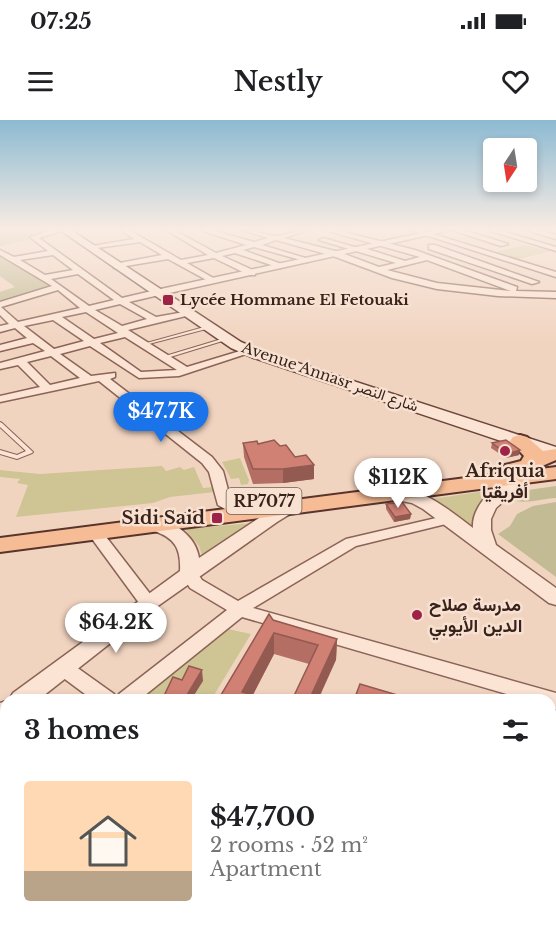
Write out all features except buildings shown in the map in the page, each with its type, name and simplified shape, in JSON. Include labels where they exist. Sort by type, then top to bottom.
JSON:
[{"type":"main road","name":"Avenue Annasr شارع النصر","points":[[125,268],[161,292],[264,350],[506,428],[555,454]]},
{"type":"main road","name":"Avenue Annasr شارع النصر","points":[[161,292],[208,327],[250,351],[555,454]]},
{"type":"main road","points":[[520,441],[533,451],[534,456],[526,471]]},
{"type":"main road","name":"RP7077","points":[[0,545],[396,495],[526,471],[555,454]]},
{"type":"main road","name":"RP7077","points":[[0,532],[526,471]]},
{"type":"street","points":[[28,268],[59,287],[80,304],[186,371]]},
{"type":"street","points":[[76,268],[119,300],[155,320]]},
{"type":"street","points":[[190,268],[212,281]]},
{"type":"street","points":[[241,268],[252,273]]},
{"type":"street","points":[[0,329],[16,325],[45,312],[88,308],[275,268]]},
{"type":"street","points":[[370,268],[462,290],[556,295]]},
{"type":"street","points":[[376,270],[385,268]]},
{"type":"street","points":[[438,269],[443,268]]},
{"type":"street","points":[[459,268],[530,295]]},
{"type":"street","points":[[491,268],[535,282]]},
{"type":"street","points":[[535,268],[555,274]]},
{"type":"street","points":[[44,278],[80,271]]},
{"type":"street","points":[[405,278],[427,272]]},
{"type":"street","points":[[513,289],[555,274]]},
{"type":"street","points":[[462,290],[492,281]]},
{"type":"street","points":[[0,305],[59,287]]},
{"type":"street","points":[[27,297],[130,371],[146,375],[186,371],[250,351]]},
{"type":"street","points":[[0,310],[16,325],[89,380]]},
{"type":"street","points":[[0,366],[92,342],[155,320],[187,313]]},
{"type":"street","points":[[0,348],[35,339]]},
{"type":"street","points":[[20,361],[48,389]]},
{"type":"street","points":[[1,397],[130,371]]},
{"type":"street","points":[[102,378],[207,460],[216,471],[225,505]]},
{"type":"street","points":[[488,548],[482,521],[486,511],[498,495],[526,471]]},
{"type":"street","points":[[396,495],[422,501],[556,598]]},
{"type":"street","points":[[30,694],[148,603],[271,518],[289,509]]},
{"type":"street","points":[[134,694],[250,601],[351,542],[449,519]]},
{"type":"street","points":[[151,525],[167,529],[184,540],[191,558],[190,574],[196,584],[239,610],[532,694]]},
{"type":"street","points":[[95,532],[148,603]]},
{"type":"street","points":[[65,669],[99,694]]},
{"type":"lane","points":[[145,344],[208,327]]},
{"type":"lane","points":[[165,357],[227,339]]},
{"type":"lane","points":[[0,424],[30,452],[17,457],[0,452]]},
{"type":"shaded area","points":[[0,268],[19,268],[52,287],[0,303],[0,292],[15,287],[0,276]]},
{"type":"shaded area","points":[[240,458],[249,480],[248,484],[241,485],[239,478],[231,479],[222,462]]},
{"type":"shaded area","points":[[162,466],[166,471],[180,467],[184,470],[194,467],[203,488],[213,487],[215,492],[170,497],[153,503],[16,517],[28,485],[17,483],[20,479],[0,477],[0,470],[40,474]]},
{"type":"shaded area","points":[[556,486],[556,498],[526,502],[509,499],[521,491]]},
{"type":"shaded area","points":[[491,490],[476,508],[474,527],[470,528],[433,499]]},
{"type":"shaded area","points":[[556,502],[556,577],[498,534],[510,526],[517,514],[533,506]]},
{"type":"shaded area","points":[[252,523],[203,559],[199,546],[185,529]]},
{"type":"shaded area","points":[[228,629],[251,634],[215,694],[147,694]]},
{"type":"place","name":"Lycée Hommane El Fetouaki","points":[[168,300]]},
{"type":"place","name":"Afriquia أفريقيا","points":[[505,451]]},
{"type":"place","name":"Sidi Said","points":[[217,518]]},
{"type":"place","name":"مدرسة صلاح الدين الأيوبي","points":[[417,615]]}]
